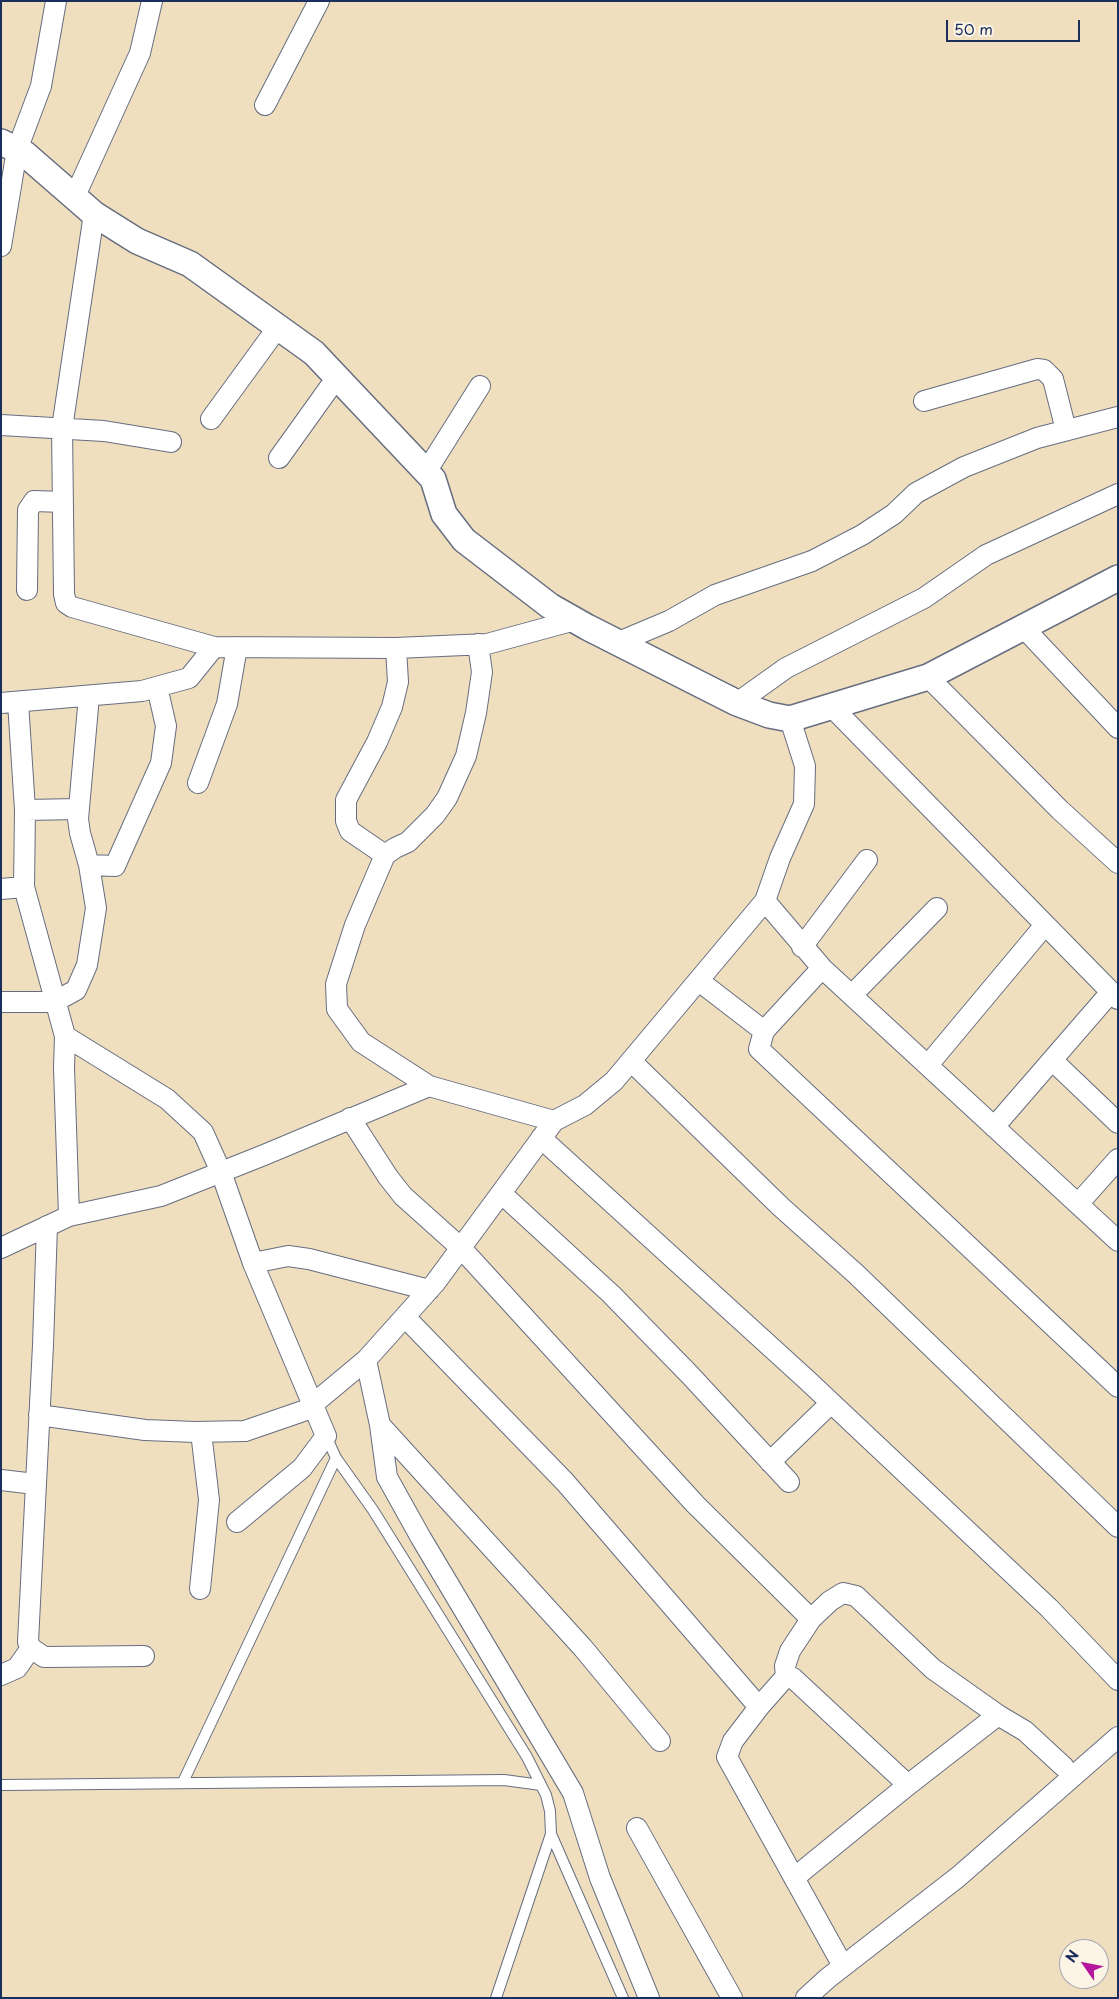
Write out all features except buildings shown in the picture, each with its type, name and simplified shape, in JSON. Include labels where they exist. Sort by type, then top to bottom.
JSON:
[{"type":"street","points":[[1,246],[9,146],[41,86],[56,1]]},
{"type":"street","points":[[75,196],[140,53],[152,1]]},
{"type":"street","points":[[265,105],[319,1]]},
{"type":"street","points":[[9,146],[25,154],[94,214],[137,241],[190,264],[314,353],[433,479],[444,514],[464,540],[550,606],[737,703],[768,715],[790,719],[928,677],[1118,578]]},
{"type":"street","points":[[94,214],[62,428],[64,594],[66,603],[72,608],[214,646],[237,647],[396,648],[487,644],[575,620]]},
{"type":"street","points":[[211,419],[278,327]]},
{"type":"street","points":[[924,401],[1037,369],[1044,370],[1053,379],[1066,430]]},
{"type":"street","points":[[279,458],[337,377]]},
{"type":"street","points":[[426,472],[480,386]]},
{"type":"street","points":[[619,642],[669,621],[715,595],[812,561],[862,535],[894,514],[916,493],[964,467],[1037,438],[1118,417]]},
{"type":"street","points":[[1,425],[104,431],[171,442]]},
{"type":"street","points":[[737,703],[786,668],[924,598],[986,555],[1118,494]]},
{"type":"street","points":[[27,590],[28,510],[34,502],[63,502]]},
{"type":"street","points":[[1023,627],[1118,728]]},
{"type":"street","points":[[478,644],[482,672],[476,713],[466,756],[447,798],[436,815],[408,842],[385,855],[354,925],[336,984],[337,1009],[361,1042],[429,1086],[554,1121]]},
{"type":"street","points":[[69,1216],[64,1068],[65,1036],[54,1002],[24,887],[26,810],[10,703],[142,691],[157,687],[189,678],[214,646]]},
{"type":"street","points":[[198,783],[227,704],[237,647]]},
{"type":"street","points":[[385,855],[350,831],[346,821],[346,800],[377,742],[392,707],[398,682],[396,648]]},
{"type":"street","points":[[928,677],[1060,810],[1118,864]]},
{"type":"street","points":[[89,865],[115,866],[161,763],[166,726],[157,687]]},
{"type":"street","points":[[1,1002],[54,1002],[76,990],[87,966],[96,908],[89,865],[80,833],[79,808],[89,696]]},
{"type":"street","points":[[831,706],[1115,996],[1052,1060],[994,1126]]},
{"type":"street","points":[[39,1415],[145,1430],[245,1431],[306,1410],[366,1360],[429,1290],[554,1121],[585,1104],[614,1081],[765,901],[780,858],[804,804],[805,766],[790,719]]},
{"type":"street","points":[[26,810],[79,808]]},
{"type":"street","points":[[802,947],[867,860]]},
{"type":"street","points":[[1,889],[24,887]]},
{"type":"street","points":[[765,901],[802,947],[822,968],[1118,1241]]},
{"type":"street","points":[[852,995],[937,908]]},
{"type":"street","points":[[928,1065],[1045,925]]},
{"type":"street","points":[[822,968],[764,1031],[759,1049],[1118,1387]]},
{"type":"street","points":[[699,981],[764,1031]]},
{"type":"street","points":[[65,1036],[167,1099],[204,1132],[221,1172],[252,1263],[326,1436],[302,1468],[237,1522]]},
{"type":"street","points":[[1052,1060],[1118,1123]]},
{"type":"street","points":[[631,1061],[781,1208],[856,1274],[1118,1527]]},
{"type":"street","points":[[2,1242],[69,1216],[161,1196],[429,1086]]},
{"type":"street","points":[[350,1118],[396,1188],[461,1248],[695,1504],[811,1619]]},
{"type":"street","points":[[542,1138],[831,1403],[1049,1608],[1118,1680]]},
{"type":"street","points":[[1078,1204],[1118,1159]]},
{"type":"street","points":[[501,1193],[618,1301],[690,1375],[789,1482]]},
{"type":"street","points":[[47,1226],[28,1642],[31,1648],[44,1657],[144,1656]]},
{"type":"street","points":[[252,1263],[288,1256],[302,1258],[429,1290]]},
{"type":"street","points":[[405,1317],[565,1482],[759,1707]]},
{"type":"street","points":[[366,1360],[380,1425],[387,1477],[426,1547],[573,1793],[600,1878],[649,1998]]},
{"type":"street","points":[[770,1462],[831,1403]]},
{"type":"street","points":[[380,1425],[583,1648],[660,1741]]},
{"type":"street","points":[[200,1589],[210,1500],[201,1432]]},
{"type":"street","points":[[1,1480],[35,1484]]},
{"type":"street","points":[[842,1966],[727,1756],[733,1741],[759,1707],[786,1677],[785,1666],[790,1651],[811,1619],[830,1601],[843,1593],[856,1596],[932,1669],[998,1715],[1025,1731],[1064,1767]]},
{"type":"street","points":[[1,1675],[17,1668],[31,1648]]},
{"type":"street","points":[[786,1677],[798,1681],[908,1785]]},
{"type":"street","points":[[794,1878],[998,1715]]},
{"type":"street","points":[[806,1998],[842,1966],[958,1877],[1118,1737]]},
{"type":"street","points":[[637,1828],[732,1998]]},
{"type":"lane","points":[[326,1436],[336,1458],[373,1510],[527,1757],[546,1795],[550,1811],[551,1834],[496,1998]]},
{"type":"lane","points":[[183,1782],[336,1458]]},
{"type":"lane","points":[[1,1785],[504,1780],[541,1785]]},
{"type":"lane","points":[[551,1834],[623,1998]]}]
